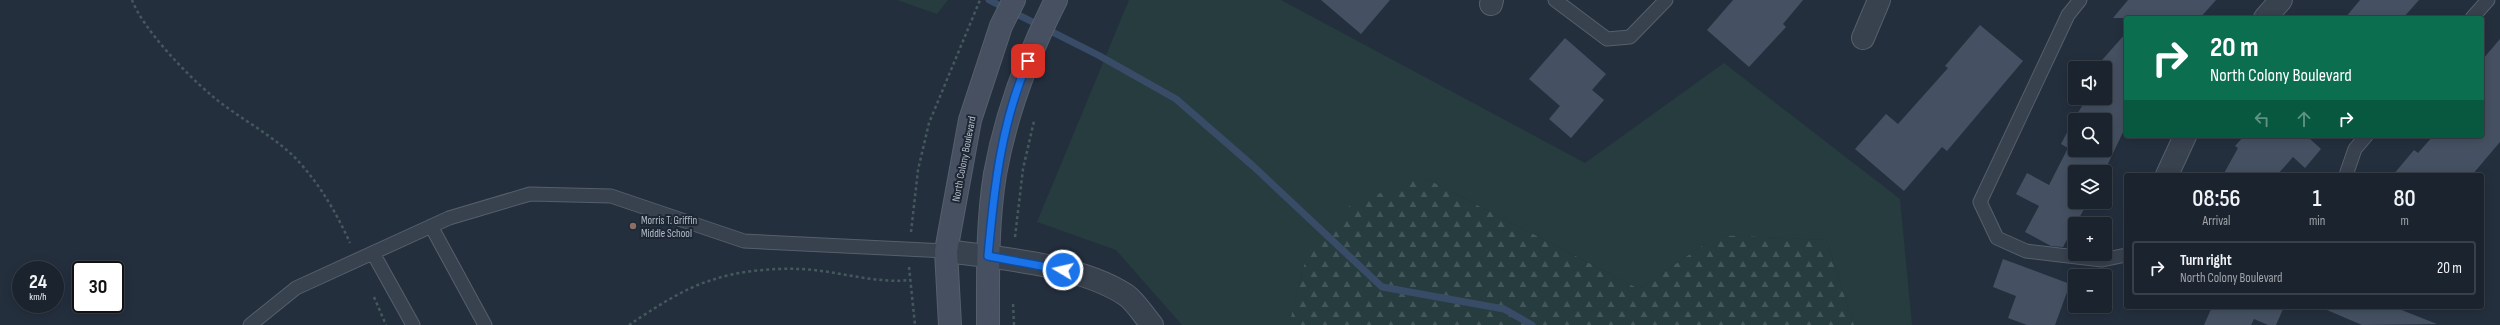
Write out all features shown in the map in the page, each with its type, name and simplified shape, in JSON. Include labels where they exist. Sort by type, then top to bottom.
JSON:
[{"type":"main road","name":"North Colony Boulevard","points":[[950,325],[946,251],[970,120],[1001,26],[1014,0]]},
{"type":"main road","points":[[988,325],[988,256],[995,174],[1016,88],[1056,0]]},
{"type":"street","points":[[1863,38],[1879,0]]},
{"type":"street","points":[[2267,16],[2280,0]]},
{"type":"street","points":[[2168,173],[2184,138]]},
{"type":"street","points":[[946,251],[988,256],[1071,271],[1101,280],[1128,296],[1152,325]]},
{"type":"lane","points":[[1555,0],[1607,39],[1630,37],[1666,0]]},
{"type":"lane","points":[[2080,0],[2068,15],[1980,202],[1997,238],[2026,251],[2102,260],[2124,255]]},
{"type":"lane","points":[[2474,16],[2488,0]]},
{"type":"lane","points":[[2347,173],[2355,149],[2364,138]]},
{"type":"lane","points":[[250,325],[296,288],[449,218],[530,194],[611,196],[744,241],[946,251]]},
{"type":"lane","points":[[431,226],[485,325]]},
{"type":"lane","points":[[373,253],[414,325]]},
{"type":"path","points":[[132,0],[138,15],[176,60],[211,95],[257,128],[300,162],[333,205],[358,259]]},
{"type":"path","points":[[915,325],[910,280],[910,249],[918,170],[929,123],[980,0]]},
{"type":"path","points":[[1014,261],[1023,169],[1034,119]]},
{"type":"path","points":[[629,325],[659,306],[711,280],[754,271],[799,269],[891,282],[910,280]]},
{"type":"path","points":[[374,296],[386,325]]},
{"type":"path","points":[[1013,302],[1014,325]]},
{"type":"green space","points":[[897,0],[948,0],[937,14]]},
{"type":"green space","points":[[1129,0],[1281,0],[1585,163],[1724,63],[1900,199],[1912,325],[1854,325],[1826,240],[1718,235],[1639,289],[1423,177],[1306,258],[1289,325],[1182,325],[1116,250],[1037,222]]},
{"type":"green space","points":[[1423,177],[1639,289],[1718,235],[1826,240],[1854,325],[1289,325],[1306,258],[1351,204]]},
{"type":"building","points":[[1321,0],[1390,0],[1361,34]]},
{"type":"building","points":[[1733,0],[1803,0],[1783,24],[1786,27],[1749,67],[1707,30]]},
{"type":"building","points":[[2128,0],[2216,0],[2202,16],[2124,16],[2124,18],[2113,18]]},
{"type":"building","points":[[2360,0],[2419,0],[2405,16],[2347,16]]},
{"type":"building","points":[[1980,25],[2023,61],[1947,151],[1942,147],[1904,191],[1855,149],[1886,114],[1898,124],[1948,68],[1945,66]]},
{"type":"building","points":[[2124,35],[2124,130],[2112,155],[2112,113],[2078,113],[2083,105],[2112,105],[2112,61],[2101,61]]},
{"type":"building","points":[[1565,38],[1606,74],[1592,90],[1604,100],[1571,138],[1549,119],[1560,106],[1529,79]]},
{"type":"building","points":[[2500,39],[2500,142],[2474,173],[2395,173],[2414,150],[2418,153],[2431,138],[2484,138],[2484,58]]},
{"type":"building","points":[[2068,131],[2068,148],[2061,144]]},
{"type":"building","points":[[2242,138],[2309,138],[2321,149],[2305,168],[2293,157],[2279,173],[2224,173],[2238,148],[2235,146]]},
{"type":"building","points":[[2068,148],[2068,157],[2111,157],[2107,165],[2068,165],[2068,209],[2084,209],[2080,217],[2068,217],[2068,238],[2063,247],[2051,246],[2025,232],[2039,206],[2016,194],[2027,173],[2049,185]]},
{"type":"building","points":[[2003,259],[2068,283],[2068,289],[2055,325],[2027,325],[2008,318],[2016,296],[1993,287]]},
{"type":"building","points":[[2211,309],[2283,309],[2276,325],[2268,325],[2254,319],[2251,325],[2204,325]]},
{"type":"building","points":[[2325,309],[2399,309],[2437,324],[2362,325]]},
{"type":"waterway","points":[[989,0],[1098,55],[1176,99],[1253,166],[1382,287],[1504,309],[1532,325]]},
{"type":"place","name":"Morris T. Griffin Middle School","points":[[633,226]]},
{"type":"route","points":[[1028,61],[1016,88],[995,174],[988,256],[1063,270]]}]
